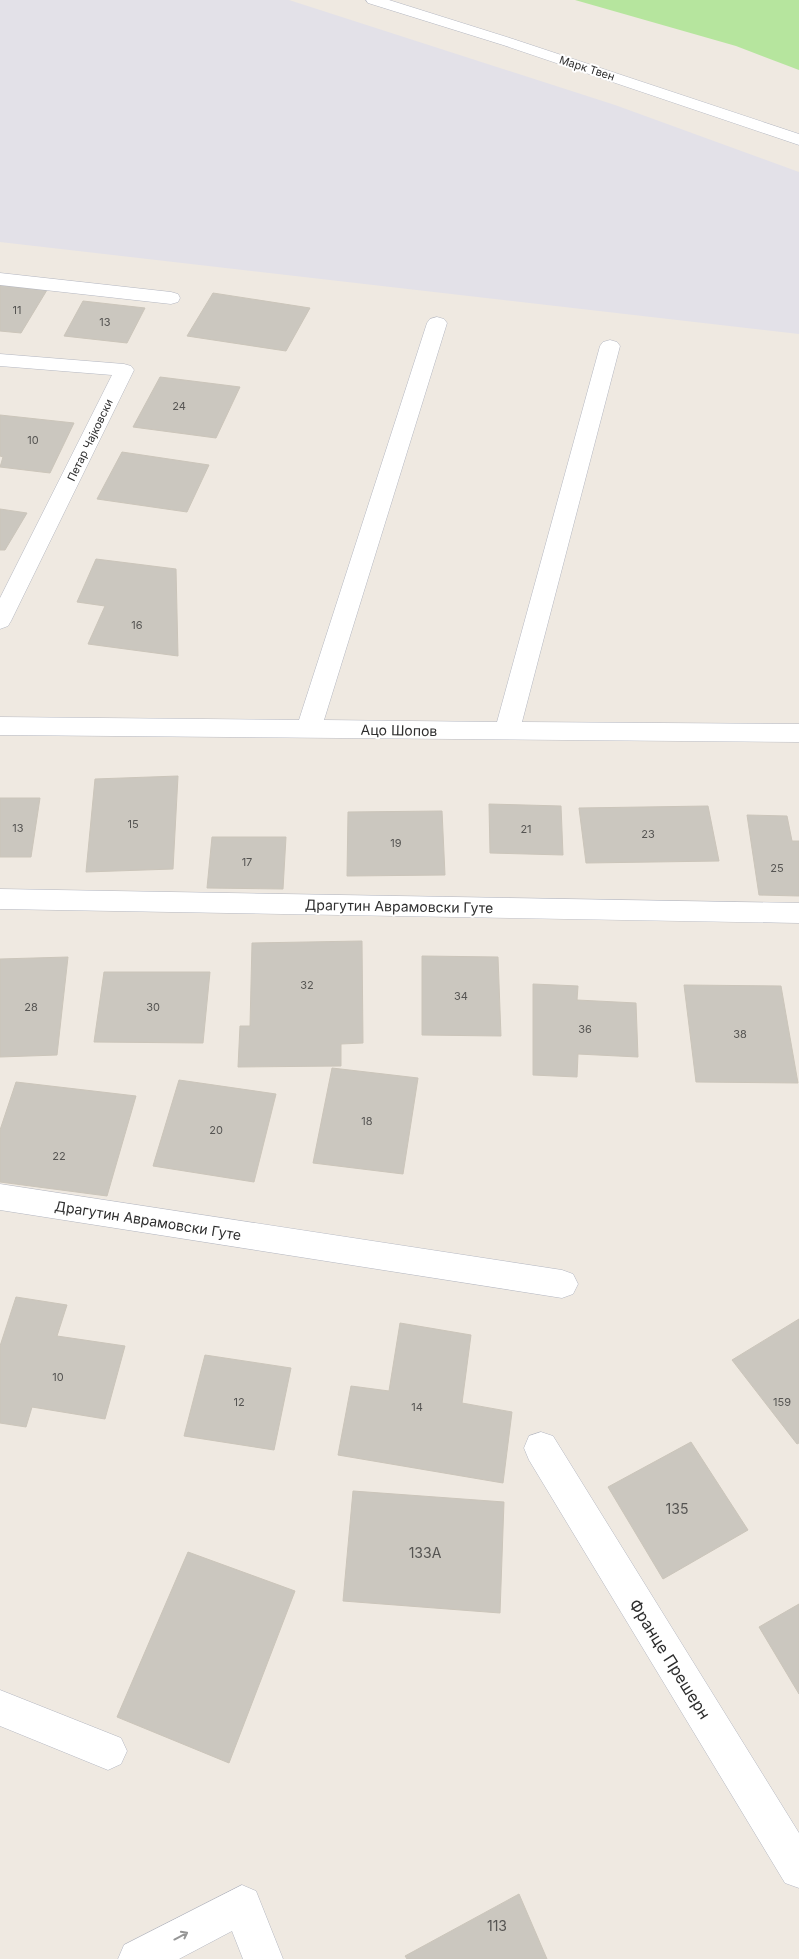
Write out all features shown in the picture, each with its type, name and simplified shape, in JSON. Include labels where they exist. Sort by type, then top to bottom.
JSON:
[{"type":"street","name":"Марк Твен","points":[[373,0],[508,42],[799,140]]},
{"type":"street","points":[[0,279],[170,298]]},
{"type":"street","points":[[309,728],[437,323]]},
{"type":"street","points":[[508,731],[610,346]]},
{"type":"street","name":"Петар Чајковски","points":[[0,360],[124,370],[0,622]]},
{"type":"street","name":"Ацо Шопов","points":[[0,726],[799,733]]},
{"type":"street","name":"Драгутин Аврамовски Гуте","points":[[0,899],[799,913]]},
{"type":"street","name":"Драгутин Аврамовски Гуте","points":[[0,1197],[562,1284]]},
{"type":"street","name":"Франце Прешерн","points":[[541,1448],[799,1869]]},
{"type":"street","points":[[0,1708],[108,1751]]},
{"type":"street","points":[[138,1959],[242,1904],[262,1959]]},
{"type":"shaded area","points":[[0,0],[289,0],[615,105],[799,172],[799,334],[0,242]]},
{"type":"green space","points":[[575,0],[799,0],[799,70],[736,46]]},
{"type":"building","points":[[0,285],[47,290],[21,333],[0,331]]},
{"type":"building","points":[[213,293],[310,308],[286,351],[187,336]]},
{"type":"building","points":[[83,301],[145,308],[127,343],[64,336]]},
{"type":"building","points":[[160,377],[240,387],[216,438],[133,427]]},
{"type":"building","points":[[0,415],[74,423],[50,473],[0,467],[3,457],[0,456]]},
{"type":"building","points":[[122,452],[209,465],[187,512],[97,499]]},
{"type":"building","points":[[0,509],[27,513],[5,550],[0,550]]},
{"type":"building","points":[[96,559],[176,569],[178,656],[88,644],[105,606],[77,602]]},
{"type":"building","points":[[178,776],[173,869],[86,872],[95,779]]},
{"type":"building","points":[[0,798],[40,798],[31,857],[0,857]]},
{"type":"building","points":[[489,804],[561,806],[563,855],[490,853]]},
{"type":"building","points":[[708,806],[719,861],[586,863],[579,808]]},
{"type":"building","points":[[442,811],[445,875],[347,876],[348,812]]},
{"type":"building","points":[[747,815],[787,816],[792,841],[799,841],[799,896],[759,895]]},
{"type":"building","points":[[212,837],[286,837],[283,889],[207,888]]},
{"type":"building","points":[[362,941],[363,1043],[341,1044],[341,1066],[238,1067],[240,1026],[250,1026],[252,943]]},
{"type":"building","points":[[422,956],[498,957],[501,1036],[422,1035]]},
{"type":"building","points":[[68,957],[57,1055],[0,1057],[0,959]]},
{"type":"building","points":[[104,972],[210,972],[203,1043],[94,1042]]},
{"type":"building","points":[[533,984],[578,986],[577,1000],[636,1003],[638,1057],[578,1054],[577,1077],[533,1075]]},
{"type":"building","points":[[684,985],[781,986],[798,1083],[696,1082]]},
{"type":"building","points":[[332,1068],[418,1078],[403,1174],[313,1163]]},
{"type":"building","points":[[179,1080],[276,1094],[254,1182],[153,1166]]},
{"type":"building","points":[[16,1082],[136,1096],[107,1196],[0,1182],[0,1130]]},
{"type":"building","points":[[16,1297],[67,1305],[57,1336],[125,1346],[105,1419],[32,1407],[26,1427],[0,1423],[0,1346]]},
{"type":"building","points":[[799,1319],[799,1443],[797,1444],[732,1360]]},
{"type":"building","points":[[400,1323],[471,1335],[462,1403],[512,1412],[503,1483],[338,1455],[351,1386],[389,1391]]},
{"type":"building","points":[[205,1355],[291,1368],[274,1450],[184,1436]]},
{"type":"building","points":[[691,1442],[748,1530],[663,1579],[608,1487]]},
{"type":"building","points":[[353,1491],[504,1502],[500,1613],[343,1601]]},
{"type":"building","points":[[188,1552],[295,1591],[229,1763],[117,1717]]},
{"type":"building","points":[[799,1604],[799,1694],[759,1627]]},
{"type":"building","points":[[519,1894],[547,1959],[407,1959],[405,1956]]}]
